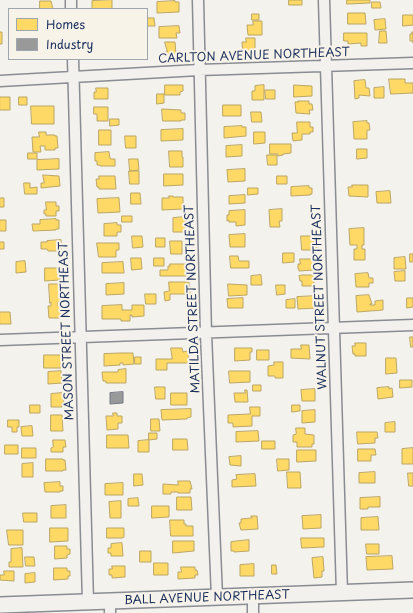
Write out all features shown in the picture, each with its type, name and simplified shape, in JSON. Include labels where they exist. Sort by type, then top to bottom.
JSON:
[{"type":"street","name":"MATILDA STREET NORTHEAST","points":[[198,0],[206,334],[217,597]]},
{"type":"street","name":"WALNUT STREET NORTHEAST","points":[[324,0],[342,593]]},
{"type":"street","name":"MASON STREET NORTHEAST","points":[[73,60],[88,602]]},
{"type":"street","name":"CARLTON AVENUE NORTHEAST","points":[[0,81],[199,70],[413,63]]},
{"type":"street","points":[[0,340],[206,334],[413,325]]},
{"type":"street","name":"BALL AVENUE NORTHEAST","points":[[0,605],[88,602],[110,607],[217,597],[413,590]]},
{"type":"street","points":[[252,596],[253,613]]},
{"type":"building: Homes","points":[[112,0],[112,8],[92,8],[92,1]]},
{"type":"building: Homes","points":[[289,0],[302,0],[302,5],[289,5]]},
{"type":"building: Homes","points":[[347,0],[370,0],[370,3],[347,4]]},
{"type":"building: Homes","points":[[40,1],[51,1],[53,8],[40,8]]},
{"type":"building: Homes","points":[[157,2],[179,2],[179,12],[157,13]]},
{"type":"building: Homes","points":[[372,2],[380,2],[381,8],[372,8]]},
{"type":"building: Homes","points":[[348,13],[365,13],[366,24],[348,24]]},
{"type":"building: Homes","points":[[252,14],[259,14],[259,20],[252,20]]},
{"type":"building: Homes","points":[[403,15],[413,15],[413,25],[403,26]]},
{"type":"building: Homes","points":[[148,18],[154,18],[155,26],[148,26]]},
{"type":"building: Homes","points":[[385,19],[386,29],[375,30],[374,20]]},
{"type":"building: Homes","points":[[253,21],[262,21],[262,35],[248,35],[247,25],[253,25]]},
{"type":"building: Homes","points":[[179,26],[180,33],[176,33],[177,38],[159,38],[159,27]]},
{"type":"building: Homes","points":[[380,31],[386,31],[387,43],[379,43]]},
{"type":"building: Homes","points":[[0,32],[2,32],[2,44],[0,44]]},
{"type":"building: Homes","points":[[412,32],[413,41],[410,41],[410,34],[412,34]]},
{"type":"building: Homes","points":[[344,33],[367,33],[367,46],[361,46],[361,43],[348,44],[348,41],[344,41]]},
{"type":"building: Homes","points":[[246,38],[255,38],[255,53],[243,53],[242,42],[246,42]]},
{"type":"building: Homes","points":[[165,42],[175,42],[176,55],[166,55],[165,52],[167,52]]},
{"type":"building: Homes","points":[[389,79],[405,79],[405,83],[413,83],[413,93],[391,94]]},
{"type":"building: Homes","points":[[365,80],[366,88],[369,88],[370,96],[359,95],[359,98],[355,99],[354,81]]},
{"type":"building: Homes","points":[[165,85],[183,85],[183,91],[180,92],[180,95],[165,95]]},
{"type":"building: Homes","points":[[264,85],[264,100],[252,100],[252,91],[255,91],[255,86]]},
{"type":"building: Homes","points":[[294,85],[312,86],[312,96],[294,97]]},
{"type":"building: Homes","points":[[384,87],[384,98],[374,98],[374,88]]},
{"type":"building: Homes","points":[[96,88],[108,88],[108,99],[94,99],[94,92],[96,92]]},
{"type":"building: Homes","points":[[265,90],[275,90],[275,99],[266,99]]},
{"type":"building: Homes","points":[[157,94],[164,94],[164,103],[157,104]]},
{"type":"building: Homes","points":[[0,97],[10,97],[10,110],[0,110]]},
{"type":"building: Homes","points":[[19,97],[27,97],[27,105],[19,105]]},
{"type":"building: Homes","points":[[309,101],[309,104],[312,104],[313,110],[309,110],[310,114],[296,113],[295,102]]},
{"type":"building: Homes","points":[[223,105],[241,105],[241,116],[223,116]]},
{"type":"building: Homes","points":[[31,106],[54,106],[54,124],[32,124]]},
{"type":"building: Homes","points":[[94,107],[108,107],[108,121],[97,121],[97,114],[94,114]]},
{"type":"building: Homes","points":[[162,109],[181,110],[181,113],[185,113],[185,120],[163,121]]},
{"type":"building: Homes","points":[[251,112],[261,112],[262,122],[252,122]]},
{"type":"building: Homes","points":[[110,119],[119,119],[119,125],[110,126]]},
{"type":"building: Homes","points":[[367,121],[367,123],[369,123],[370,130],[367,130],[367,139],[354,139],[353,122]]},
{"type":"building: Homes","points":[[297,122],[310,122],[310,127],[313,127],[313,132],[310,132],[310,134],[302,134],[302,140],[293,141],[292,133],[297,133]]},
{"type":"building: Homes","points":[[224,127],[246,127],[246,136],[224,138]]},
{"type":"building: Homes","points":[[183,129],[183,140],[161,141],[161,130]]},
{"type":"building: Homes","points":[[99,130],[111,130],[111,145],[99,145]]},
{"type":"building: Homes","points":[[39,132],[46,132],[46,135],[57,136],[58,148],[55,148],[55,150],[45,150],[45,146],[40,146],[41,152],[33,152],[32,137],[39,137]]},
{"type":"building: Homes","points":[[254,132],[265,132],[265,143],[254,144]]},
{"type":"building: Homes","points":[[125,136],[136,136],[136,148],[126,148]]},
{"type":"building: Homes","points":[[270,144],[291,144],[291,153],[278,156],[278,154],[270,154]]},
{"type":"building: Homes","points":[[242,145],[242,156],[226,157],[226,146]]},
{"type":"building: Homes","points":[[357,149],[367,149],[367,158],[357,159]]},
{"type":"building: Homes","points":[[169,151],[182,151],[183,167],[170,167]]},
{"type":"building: Homes","points":[[109,152],[110,158],[115,159],[115,166],[97,165],[97,161],[95,161],[95,153]]},
{"type":"building: Homes","points":[[28,153],[37,153],[37,159],[28,159]]},
{"type":"building: Homes","points":[[267,155],[277,155],[277,165],[268,165]]},
{"type":"building: Homes","points":[[59,159],[59,169],[37,170],[37,160]]},
{"type":"building: Homes","points":[[129,159],[138,159],[139,170],[130,171]]},
{"type":"building: Homes","points":[[245,169],[245,181],[228,182],[227,170]]},
{"type":"building: Homes","points":[[129,171],[139,171],[139,184],[130,184]]},
{"type":"building: Homes","points":[[164,174],[183,174],[183,185],[164,186]]},
{"type":"building: Homes","points":[[43,175],[59,176],[60,186],[41,188],[41,183],[44,183]]},
{"type":"building: Homes","points":[[99,176],[115,176],[116,189],[99,189],[99,187],[97,187],[96,179],[99,179]]},
{"type":"building: Homes","points":[[277,176],[287,176],[287,184],[277,184]]},
{"type":"building: Homes","points":[[24,183],[30,183],[30,188],[37,187],[37,194],[25,194]]},
{"type":"building: Homes","points":[[352,185],[368,185],[368,197],[349,196],[348,187],[352,187]]},
{"type":"building: Homes","points":[[309,186],[309,188],[312,188],[312,194],[291,196],[291,187]]},
{"type":"building: Homes","points":[[248,188],[258,188],[258,194],[248,195]]},
{"type":"building: Homes","points":[[390,191],[391,203],[377,203],[376,192]]},
{"type":"building: Homes","points":[[131,193],[140,193],[141,204],[131,204]]},
{"type":"building: Homes","points":[[245,195],[245,203],[229,204],[229,196]]},
{"type":"building: Homes","points":[[169,196],[183,197],[183,209],[162,210],[162,198],[169,198]]},
{"type":"building: Homes","points":[[0,198],[4,198],[4,207],[0,207]]},
{"type":"building: Homes","points":[[119,198],[120,212],[98,213],[97,199]]},
{"type":"building: Homes","points":[[46,202],[56,202],[56,206],[59,206],[59,211],[56,211],[56,216],[46,216],[46,214],[44,214],[44,210],[46,210]]},
{"type":"building: Homes","points":[[282,209],[282,221],[279,221],[280,227],[270,227],[269,210]]},
{"type":"building: Homes","points":[[245,210],[245,225],[236,226],[236,222],[229,222],[229,220],[227,221],[229,211]]},
{"type":"building: Homes","points":[[122,216],[132,216],[132,222],[122,222]]},
{"type":"building: Homes","points":[[185,217],[185,232],[173,232],[173,218]]},
{"type":"building: Homes","points":[[0,220],[6,220],[6,231],[0,231]]},
{"type":"building: Homes","points":[[40,220],[59,220],[59,229],[33,231],[32,224],[40,224]]},
{"type":"building: Homes","points":[[117,223],[117,225],[121,225],[121,232],[117,232],[117,236],[104,236],[104,224]]},
{"type":"building: Homes","points":[[364,228],[364,245],[362,245],[362,249],[365,249],[365,260],[354,260],[354,249],[357,249],[357,245],[350,245],[349,229]]},
{"type":"building: Homes","points":[[245,234],[245,247],[230,247],[229,235]]},
{"type":"building: Homes","points":[[132,236],[142,236],[143,247],[133,248]]},
{"type":"building: Homes","points":[[301,236],[313,236],[317,248],[314,248],[314,250],[302,250]]},
{"type":"building: Homes","points":[[156,238],[165,238],[165,247],[156,247]]},
{"type":"building: Homes","points":[[61,240],[61,251],[48,251],[47,249],[41,249],[41,242]]},
{"type":"building: Homes","points":[[170,241],[182,241],[182,254],[171,254]]},
{"type":"building: Homes","points":[[0,242],[4,242],[4,249],[0,249]]},
{"type":"building: Homes","points":[[97,243],[119,243],[119,250],[116,250],[116,257],[99,257]]},
{"type":"building: Homes","points":[[283,253],[294,253],[294,262],[283,263]]},
{"type":"building: Homes","points":[[410,254],[413,254],[413,262],[410,262]]},
{"type":"building: Homes","points":[[230,256],[238,256],[239,261],[249,261],[249,268],[231,268]]},
{"type":"building: Homes","points":[[405,257],[406,269],[394,269],[394,258]]},
{"type":"building: Homes","points":[[131,258],[141,258],[142,269],[132,270]]},
{"type":"building: Homes","points":[[154,258],[164,258],[164,266],[154,266]]},
{"type":"building: Homes","points":[[300,259],[317,259],[317,264],[313,264],[314,270],[299,271],[298,264],[300,264]]},
{"type":"building: Homes","points":[[25,261],[26,272],[16,273],[16,262]]},
{"type":"building: Homes","points":[[123,262],[124,273],[102,273],[102,263]]},
{"type":"building: Homes","points":[[170,264],[186,264],[186,276],[160,276],[160,270],[168,270],[168,266],[170,266]]},
{"type":"building: Homes","points":[[45,268],[60,268],[60,280],[45,281]]},
{"type":"building: Homes","points":[[405,271],[405,281],[395,281],[394,272]]},
{"type":"building: Homes","points":[[368,273],[369,278],[373,278],[373,283],[369,283],[369,287],[356,287],[355,274]]},
{"type":"building: Homes","points":[[261,275],[262,285],[251,285],[251,276]]},
{"type":"building: Homes","points":[[314,275],[314,286],[302,286],[302,281],[300,281],[299,276]]},
{"type":"building: Homes","points":[[169,282],[189,282],[190,294],[170,294],[170,300],[165,301],[164,292],[169,291]]},
{"type":"building: Homes","points":[[124,283],[124,294],[106,295],[106,284]]},
{"type":"building: Homes","points":[[49,284],[62,284],[62,302],[58,302],[58,306],[61,306],[61,318],[49,318],[48,306],[51,306],[51,302],[50,303]]},
{"type":"building: Homes","points":[[228,284],[247,285],[247,295],[229,296]]},
{"type":"building: Homes","points":[[276,285],[285,285],[285,294],[277,295]]},
{"type":"building: Homes","points":[[145,294],[156,294],[156,304],[146,304]]},
{"type":"building: Homes","points":[[369,295],[372,304],[370,305],[375,305],[375,301],[383,300],[383,310],[357,312],[356,296]]},
{"type":"building: Homes","points":[[316,296],[316,308],[298,309],[297,297]]},
{"type":"building: Homes","points":[[243,298],[243,308],[228,308],[227,299]]},
{"type":"building: Homes","points":[[407,298],[413,298],[413,307],[407,308]]},
{"type":"building: Homes","points":[[295,299],[295,308],[286,308],[286,300]]},
{"type":"building: Homes","points":[[122,305],[122,310],[132,310],[132,305],[144,305],[144,316],[132,317],[132,315],[130,315],[130,321],[121,321],[121,319],[102,319],[102,306]]},
{"type":"building: Homes","points":[[0,312],[10,312],[11,324],[0,324]]},
{"type":"building: Homes","points":[[410,337],[413,337],[413,347],[411,347]]},
{"type":"building: Homes","points":[[355,343],[366,343],[366,356],[355,356],[355,354],[353,354],[352,346],[355,346]]},
{"type":"building: Homes","points":[[301,345],[309,345],[310,359],[291,358],[291,349],[301,349]]},
{"type":"building: Homes","points":[[171,348],[182,348],[183,352],[188,351],[189,363],[167,363],[167,370],[156,370],[156,359],[172,359]]},
{"type":"building: Homes","points":[[235,348],[252,348],[252,352],[250,352],[250,360],[235,361]]},
{"type":"building: Homes","points":[[257,350],[269,350],[269,360],[257,360]]},
{"type":"building: Homes","points":[[133,353],[134,364],[123,365],[123,363],[120,363],[120,365],[104,366],[104,354]]},
{"type":"building: Homes","points":[[44,355],[61,355],[61,358],[64,358],[64,364],[61,364],[61,368],[44,368]]},
{"type":"building: Homes","points":[[135,357],[141,357],[141,364],[135,364]]},
{"type":"building: Homes","points":[[386,358],[396,358],[397,373],[386,374]]},
{"type":"building: Homes","points":[[274,362],[283,362],[283,378],[268,376],[268,366],[274,365]]},
{"type":"building: Homes","points":[[126,369],[126,383],[106,383],[106,381],[103,381],[102,372],[118,372],[118,370]]},
{"type":"building: Homes","points":[[61,371],[62,383],[48,384],[48,372]]},
{"type":"building: Homes","points":[[229,371],[250,371],[250,382],[230,383]]},
{"type":"building: Homes","points":[[400,380],[412,380],[412,387],[400,388]]},
{"type":"building: Homes","points":[[253,385],[261,385],[261,391],[253,391]]},
{"type":"building: Homes","points":[[155,387],[165,387],[165,399],[156,399]]},
{"type":"building: Homes","points":[[389,387],[389,389],[392,388],[393,397],[378,399],[377,388]]},
{"type":"building: Homes","points":[[315,389],[315,401],[302,401],[301,390]]},
{"type":"building: Homes","points":[[245,390],[247,390],[248,402],[235,402],[234,393],[245,393]]},
{"type":"building: Homes","points":[[62,393],[64,403],[62,403],[62,407],[51,407],[51,394]]},
{"type":"building: Homes","points":[[171,393],[187,393],[187,405],[171,405]]},
{"type":"building: Homes","points":[[30,405],[40,405],[40,413],[30,413]]},
{"type":"building: Homes","points":[[292,405],[300,405],[300,411],[292,412]]},
{"type":"building: Homes","points":[[250,407],[260,407],[260,416],[252,416],[252,426],[233,427],[233,423],[228,423],[228,415],[250,414]]},
{"type":"building: Homes","points":[[191,409],[191,417],[187,419],[162,420],[161,410]]},
{"type":"building: Homes","points":[[315,410],[315,422],[302,423],[302,411]]},
{"type":"building: Homes","points":[[113,413],[117,413],[117,416],[122,416],[122,423],[118,423],[118,429],[107,430],[106,416],[113,416]]},
{"type":"building: Homes","points":[[51,415],[62,415],[63,431],[51,431]]},
{"type":"building: Homes","points":[[151,419],[159,419],[160,431],[151,431]]},
{"type":"building: Homes","points":[[8,420],[19,420],[17,432],[12,432],[12,427],[8,427]]},
{"type":"building: Homes","points":[[395,422],[395,432],[385,432],[385,423]]},
{"type":"building: Homes","points":[[32,426],[33,436],[22,436],[21,427]]},
{"type":"building: Homes","points":[[296,428],[305,428],[305,434],[314,435],[314,444],[312,444],[312,447],[297,447],[297,442],[293,442],[293,435],[296,434]]},
{"type":"building: Homes","points":[[258,431],[259,441],[236,442],[236,432]]},
{"type":"building: Homes","points":[[357,432],[377,432],[378,438],[375,438],[375,443],[358,444]]},
{"type":"building: Homes","points":[[149,433],[157,433],[157,439],[149,440]]},
{"type":"building: Homes","points":[[107,435],[128,435],[129,448],[107,448]]},
{"type":"building: Homes","points":[[173,439],[187,439],[188,450],[173,450]]},
{"type":"building: Homes","points":[[53,440],[65,440],[66,447],[63,447],[63,452],[51,452]]},
{"type":"building: Homes","points":[[149,440],[149,452],[138,452],[138,441]]},
{"type":"building: Homes","points":[[262,441],[275,441],[275,449],[262,449]]},
{"type":"building: Homes","points":[[5,445],[18,445],[18,454],[5,454]]},
{"type":"building: Homes","points":[[22,448],[36,448],[36,458],[22,458]]},
{"type":"building: Homes","points":[[413,448],[413,464],[402,464],[402,449]]},
{"type":"building: Homes","points":[[358,449],[375,449],[376,455],[371,455],[371,461],[358,461]]},
{"type":"building: Homes","points":[[297,450],[316,450],[316,461],[297,462]]},
{"type":"building: Homes","points":[[241,456],[241,466],[230,465],[229,457]]},
{"type":"building: Homes","points":[[46,459],[65,460],[66,470],[46,471]]},
{"type":"building: Homes","points":[[277,459],[289,459],[289,470],[278,471]]},
{"type":"building: Homes","points":[[33,463],[33,477],[22,477],[22,464]]},
{"type":"building: Homes","points":[[287,472],[300,472],[301,488],[288,488]]},
{"type":"building: Homes","points":[[375,472],[375,483],[359,483],[359,473]]},
{"type":"building: Homes","points":[[408,473],[413,473],[413,486],[409,486]]},
{"type":"building: Homes","points":[[134,474],[142,474],[143,485],[134,486]]},
{"type":"building: Homes","points":[[255,474],[256,486],[232,487],[232,480],[237,479],[236,475]]},
{"type":"building: Homes","points":[[178,481],[190,481],[192,489],[190,489],[190,493],[171,492],[171,494],[163,494],[163,484],[178,485]]},
{"type":"building: Homes","points":[[60,482],[60,486],[63,486],[63,491],[45,492],[44,483]]},
{"type":"building: Homes","points":[[123,483],[123,495],[105,495],[105,484]]},
{"type":"building: Homes","points":[[177,497],[191,497],[192,510],[177,510]]},
{"type":"building: Homes","points":[[380,497],[380,507],[360,509],[360,498]]},
{"type":"building: Homes","points":[[138,498],[139,506],[128,506],[128,499]]},
{"type":"building: Homes","points":[[121,501],[121,518],[110,518],[109,502]]},
{"type":"building: Homes","points":[[66,505],[66,518],[51,518],[51,506]]},
{"type":"building: Homes","points":[[152,506],[169,506],[169,517],[152,518]]},
{"type":"building: Homes","points":[[23,513],[37,513],[37,522],[24,522]]},
{"type":"building: Homes","points":[[321,515],[321,528],[303,529],[302,516]]},
{"type":"building: Homes","points":[[251,516],[257,516],[258,529],[241,530],[239,523],[241,523],[241,519],[252,518]]},
{"type":"building: Homes","points":[[378,517],[379,530],[361,530],[361,518]]},
{"type":"building: Homes","points":[[170,520],[184,520],[184,524],[186,524],[186,526],[193,526],[193,536],[171,536]]},
{"type":"building: Homes","points":[[50,528],[68,528],[68,541],[50,542]]},
{"type":"building: Homes","points":[[107,528],[124,528],[124,537],[107,538]]},
{"type":"building: Homes","points":[[7,530],[23,530],[23,545],[9,545]]},
{"type":"building: Homes","points":[[301,538],[324,538],[324,547],[302,548]]},
{"type":"building: Homes","points":[[249,540],[249,551],[231,551],[231,542]]},
{"type":"building: Homes","points":[[173,541],[194,541],[194,551],[173,553]]},
{"type":"building: Homes","points":[[122,543],[123,556],[111,556],[111,553],[108,553],[108,548],[111,548],[111,544]]},
{"type":"building: Homes","points":[[366,544],[379,544],[379,554],[367,554]]},
{"type":"building: Homes","points":[[55,546],[67,546],[67,549],[70,549],[70,554],[67,555],[67,558],[55,559]]},
{"type":"building: Homes","points":[[22,548],[23,567],[9,567],[9,562],[11,562],[11,549]]},
{"type":"building: Homes","points":[[140,551],[151,551],[151,562],[140,562]]},
{"type":"building: Homes","points":[[392,556],[393,569],[367,570],[366,557]]},
{"type":"building: Homes","points":[[25,557],[34,557],[35,566],[26,566]]},
{"type":"building: Homes","points":[[323,557],[324,571],[322,571],[322,577],[314,578],[312,558]]},
{"type":"building: Homes","points":[[154,563],[168,563],[168,575],[154,575]]},
{"type":"building: Homes","points":[[254,564],[254,576],[240,576],[240,565]]},
{"type":"building: Homes","points":[[272,565],[276,565],[277,574],[272,574]]},
{"type":"building: Homes","points":[[112,566],[125,566],[125,577],[112,578],[112,575],[109,575],[109,569],[112,569]]},
{"type":"building: Homes","points":[[181,567],[195,567],[198,575],[195,575],[195,578],[178,579],[178,572],[181,572]]},
{"type":"building: Homes","points":[[54,568],[67,568],[67,571],[70,571],[70,576],[68,576],[68,579],[54,580]]},
{"type":"building: Homes","points":[[4,571],[14,571],[14,581],[0,580],[0,575],[4,575]]},
{"type":"building: Homes","points":[[35,573],[35,582],[25,583],[25,574]]},
{"type":"building: Industry","points":[[123,392],[123,403],[110,404],[110,393]]}]
